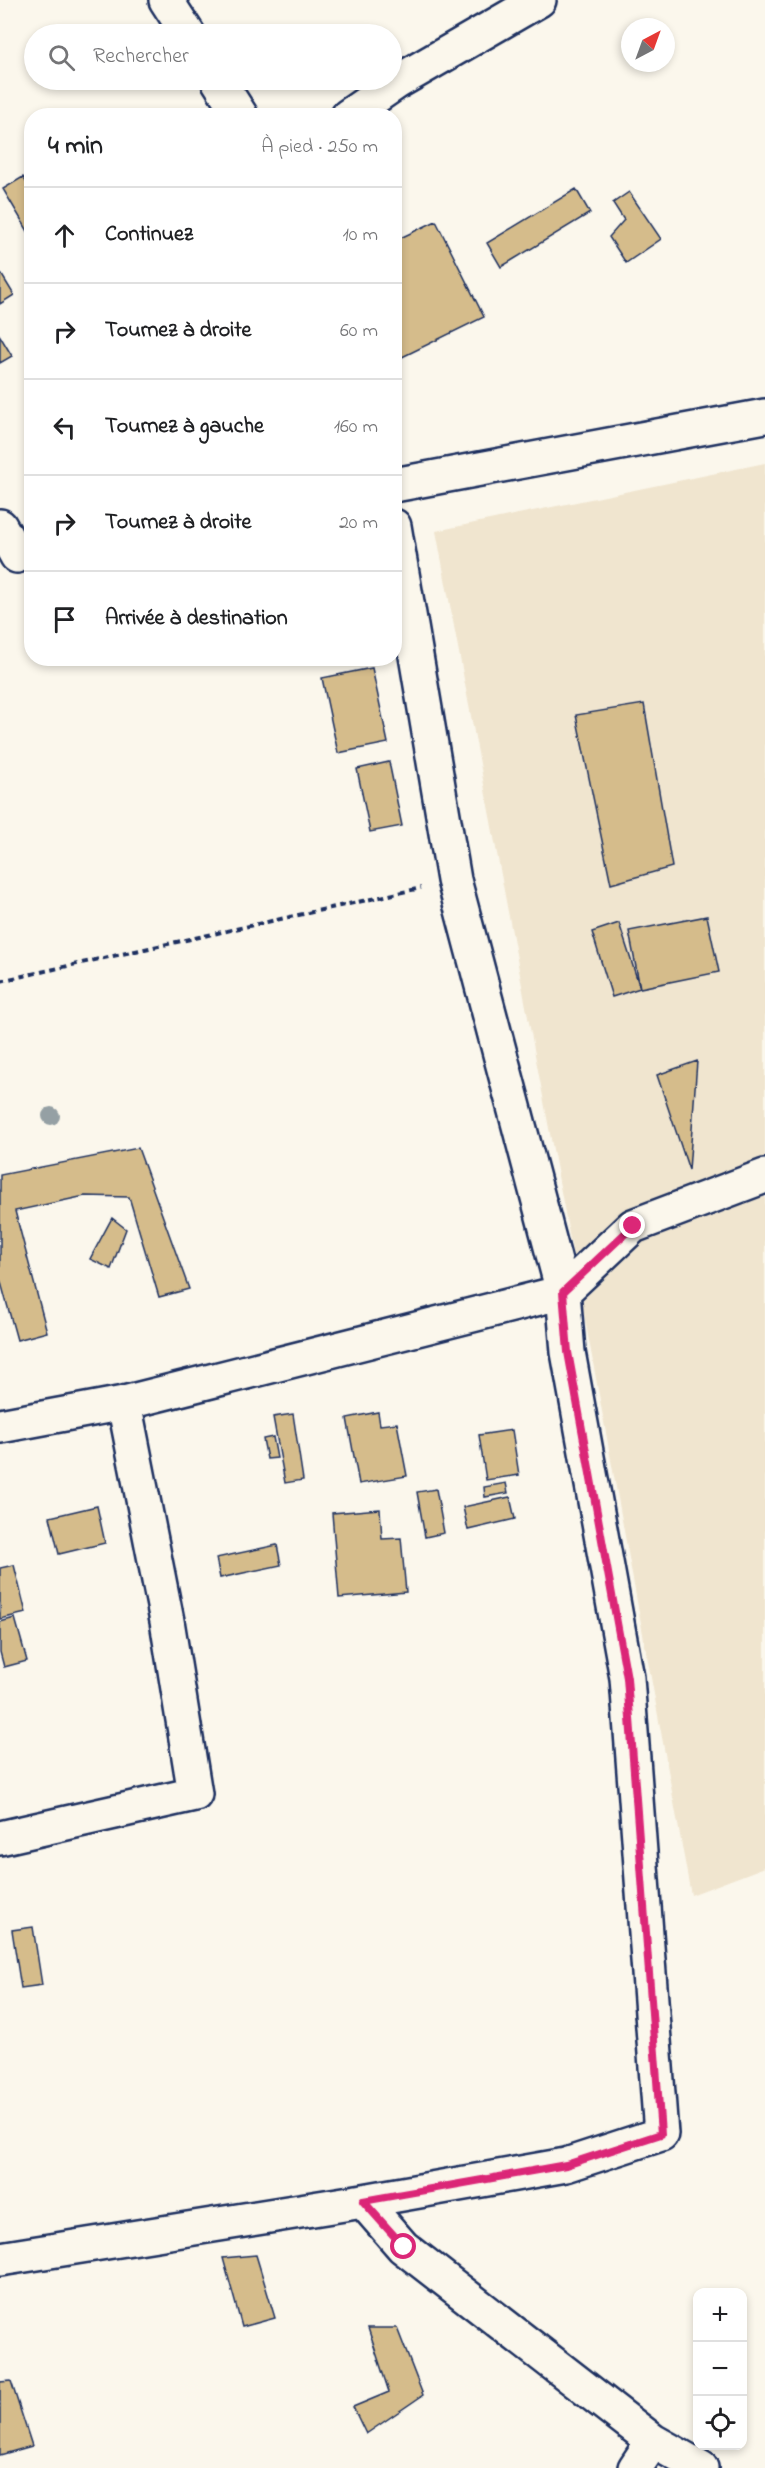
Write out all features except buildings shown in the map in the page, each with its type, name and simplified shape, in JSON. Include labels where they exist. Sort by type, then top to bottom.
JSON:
[{"type":"street","points":[[166,0],[182,24]]},
{"type":"street","points":[[402,79],[538,0]]},
{"type":"street","points":[[224,90],[236,108]]},
{"type":"street","points":[[360,108],[385,90]]},
{"type":"street","points":[[402,484],[765,416]]},
{"type":"street","points":[[0,526],[16,556]]},
{"type":"street","points":[[0,2259],[363,2201],[566,2165],[661,2134],[627,1678],[568,1352],[563,1292],[454,880],[402,573]]},
{"type":"street","points":[[0,1426],[124,1403],[563,1292],[633,1226],[765,1176]]},
{"type":"street","points":[[0,1838],[195,1794],[167,1621],[124,1403]]},
{"type":"street","points":[[363,2201],[404,2247],[653,2441],[701,2468]]},
{"type":"street","points":[[635,2468],[653,2441]]},
{"type":"path","points":[[0,981],[454,880]]},
{"type":"shaded area","points":[[765,463],[765,1867],[691,1895],[436,531]]},
{"type":"route","points":[[404,2247],[363,2201],[566,2165],[661,2134],[627,1678],[568,1352],[563,1292],[633,1226]]}]
